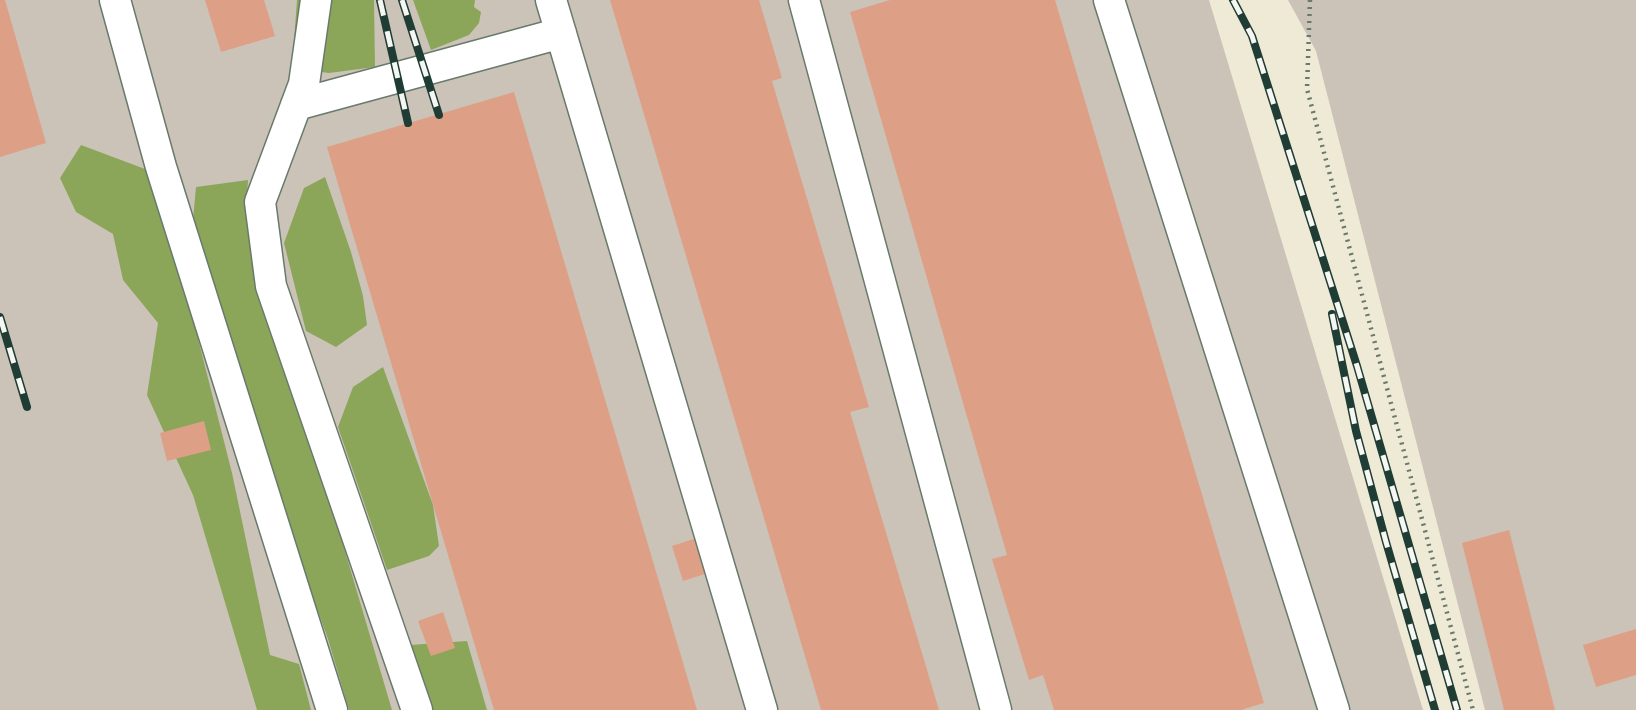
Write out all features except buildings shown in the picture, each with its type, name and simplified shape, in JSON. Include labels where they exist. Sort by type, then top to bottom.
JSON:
[{"type":"lane","points":[[115,0],[161,167],[332,710]]},
{"type":"lane","points":[[316,0],[303,84],[260,202],[271,286],[417,710]]},
{"type":"lane","points":[[551,0],[762,710]]},
{"type":"lane","points":[[804,0],[996,710]]},
{"type":"lane","points":[[1109,0],[1334,710]]},
{"type":"lane","points":[[296,105],[561,33]]},
{"type":"path","points":[[1310,0],[1307,89],[1473,710]]},
{"type":"shaded area","points":[[0,0],[1209,0],[1423,710],[0,710]]},
{"type":"shaded area","points":[[1288,0],[1636,0],[1636,710],[1485,710],[1316,51]]},
{"type":"green space","points":[[297,0],[374,0],[375,67],[329,73],[292,68]]},
{"type":"green space","points":[[413,0],[475,0],[474,7],[481,12],[479,23],[469,35],[431,50]]},
{"type":"green space","points":[[81,145],[145,169],[191,311],[232,473],[270,655],[299,664],[311,710],[257,710],[193,495],[147,395],[158,323],[123,280],[113,234],[76,212],[60,178]]},
{"type":"green space","points":[[325,177],[351,252],[363,296],[367,325],[336,347],[306,331],[284,243],[304,188]]},
{"type":"green space","points":[[248,180],[246,217],[392,710],[349,710],[328,639],[281,510],[235,348],[192,230],[196,187]]},
{"type":"green space","points":[[383,367],[433,505],[439,546],[429,556],[387,570],[338,427],[353,387]]},
{"type":"green space","points":[[467,641],[487,710],[431,710],[410,645]]},
{"type":"railway","points":[[380,0],[408,123]]},
{"type":"railway","points":[[402,0],[439,115]]},
{"type":"railway","points":[[1233,0],[1252,36],[1357,366],[1457,710]]},
{"type":"railway","points":[[1332,314],[1356,431],[1435,710]]},
{"type":"railway","points":[[0,317],[27,407]]}]
